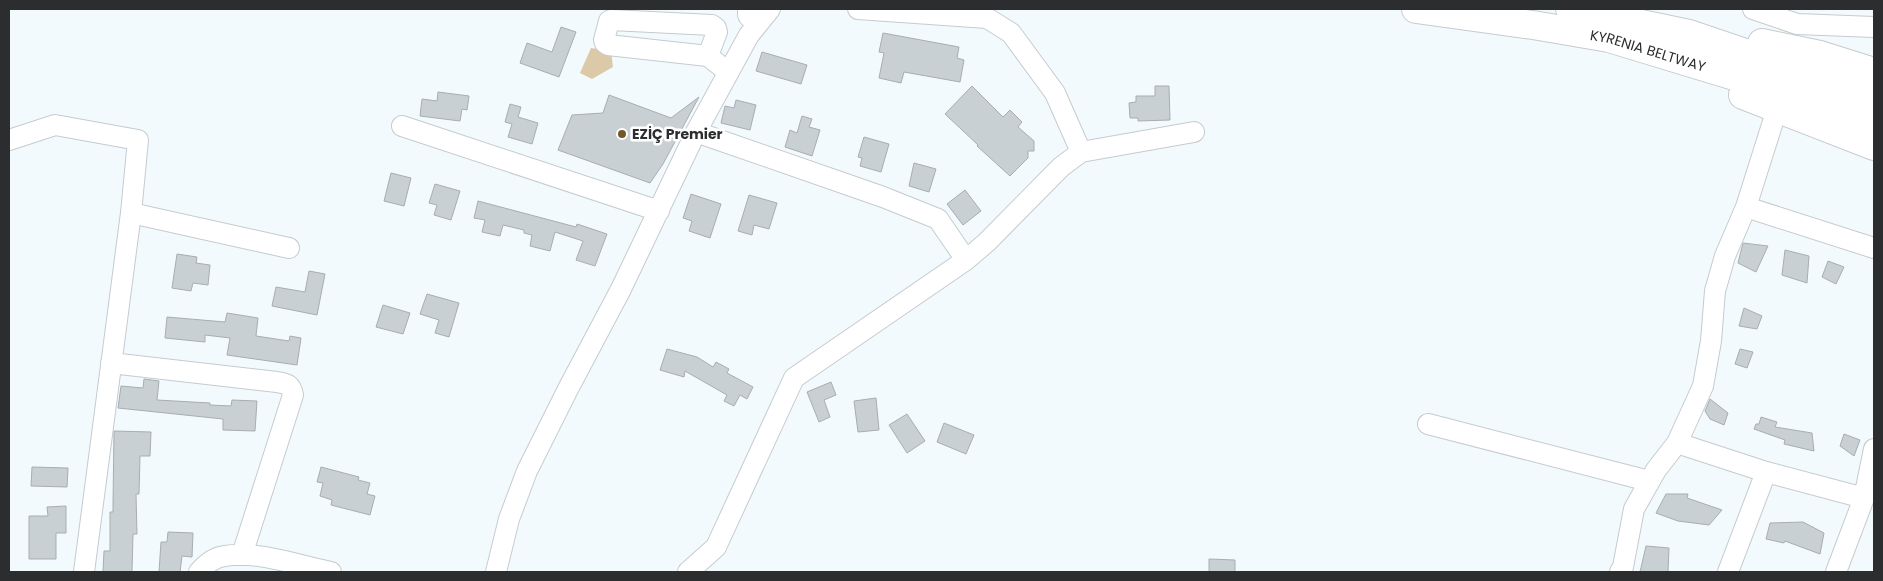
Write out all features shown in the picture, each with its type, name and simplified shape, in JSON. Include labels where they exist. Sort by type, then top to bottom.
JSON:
[{"type":"highway","name":"KYRENIA BELTWAY","points":[[1416,9],[1533,25],[1609,38],[1833,106],[1874,123]]},
{"type":"highway","name":"KYRENIA BELTWAY","points":[[1570,9],[1689,34],[1840,84],[1874,98]]},
{"type":"highway","points":[[1689,34],[1740,37],[1820,55],[1874,72]]},
{"type":"highway","points":[[1674,59],[1726,88],[1874,146]]},
{"type":"street","points":[[858,9],[987,18],[1012,33],[1055,94],[1081,152]]},
{"type":"street","points":[[1753,9],[1874,27]]},
{"type":"street","points":[[496,572],[509,519],[527,471],[621,289],[696,132],[728,72],[755,15]]},
{"type":"street","points":[[708,56],[716,32],[716,28],[712,25],[611,20],[609,21],[604,40],[608,44],[708,56],[728,72]]},
{"type":"street","points":[[1620,572],[1623,567],[1634,509],[1656,470],[1677,443],[1703,386],[1712,342],[1715,291],[1725,256],[1746,207],[1777,109]]},
{"type":"street","points":[[9,140],[55,125],[138,140],[131,213],[84,572]]},
{"type":"street","points":[[402,126],[659,211]]},
{"type":"street","points":[[696,132],[883,197],[938,219],[966,260]]},
{"type":"street","points":[[688,572],[716,547],[794,378],[966,260],[988,242],[1061,167],[1081,152],[1194,132]]},
{"type":"street","points":[[1746,207],[1874,248]]},
{"type":"street","points":[[131,213],[289,248]]},
{"type":"street","points":[[111,363],[277,382],[287,384],[292,388],[293,394],[242,555]]},
{"type":"street","points":[[1428,424],[1649,482]]},
{"type":"street","points":[[1677,443],[1766,472],[1864,498]]},
{"type":"street","points":[[1836,572],[1864,498],[1874,449]]},
{"type":"street","points":[[1728,572],[1766,472]]},
{"type":"street","points":[[200,572],[207,563],[223,556],[242,555],[251,555],[331,572]]},
{"type":"shaded area","points":[[591,48],[611,51],[613,67],[592,79],[580,73]]},
{"type":"building","points":[[561,27],[576,32],[559,77],[520,63],[527,43],[552,52]]},
{"type":"building","points":[[883,33],[959,47],[957,58],[964,60],[960,82],[904,72],[901,83],[879,78],[884,53],[879,52]]},
{"type":"building","points":[[762,52],[807,65],[801,84],[756,71]]},
{"type":"building","points":[[972,86],[1003,117],[1010,110],[1022,122],[1018,127],[1034,141],[1034,151],[1028,151],[1028,158],[1010,176],[945,114]]},
{"type":"building","points":[[1155,86],[1169,86],[1170,120],[1138,121],[1138,118],[1130,118],[1129,103],[1136,102],[1136,96],[1155,96]]},
{"type":"building","points":[[438,92],[469,96],[467,110],[462,109],[460,121],[420,116],[422,99],[437,101]]},
{"type":"building","name":"EZİÇ Premier","points":[[609,95],[671,118],[699,97],[663,164],[650,183],[558,150],[572,115],[603,113]]},
{"type":"building","points":[[736,100],[756,105],[750,130],[721,123],[725,106],[734,108]]},
{"type":"building","points":[[510,104],[521,107],[518,117],[538,123],[532,144],[508,137],[512,124],[505,122]]},
{"type":"building","points":[[802,116],[812,119],[809,127],[820,130],[812,156],[785,147],[790,130],[797,133]]},
{"type":"building","points":[[864,137],[889,144],[881,172],[860,166],[862,158],[858,157]]},
{"type":"building","points":[[914,163],[936,169],[929,192],[909,186]]},
{"type":"building","points":[[391,173],[411,178],[404,206],[384,201]]},
{"type":"building","points":[[435,184],[460,191],[451,220],[434,215],[437,205],[429,203]]},
{"type":"building","points":[[965,190],[981,211],[963,225],[947,204]]},
{"type":"building","points":[[691,194],[721,204],[710,238],[689,231],[692,221],[683,218]]},
{"type":"building","points":[[749,195],[777,203],[769,229],[754,225],[752,235],[738,231]]},
{"type":"building","points":[[478,201],[576,227],[577,224],[607,234],[595,266],[576,260],[583,241],[555,232],[550,251],[530,246],[532,235],[524,233],[524,230],[503,225],[500,236],[482,232],[485,220],[474,218]]},
{"type":"building","points":[[1743,243],[1768,246],[1756,272],[1738,263]]},
{"type":"building","points":[[1785,250],[1809,256],[1807,283],[1782,275]]},
{"type":"building","points":[[177,254],[197,257],[196,263],[210,265],[208,285],[193,283],[191,291],[172,288]]},
{"type":"building","points":[[1828,261],[1844,267],[1836,284],[1822,277]]},
{"type":"building","points":[[309,271],[325,274],[317,315],[272,306],[276,287],[305,292]]},
{"type":"building","points":[[427,294],[459,303],[449,337],[435,333],[439,320],[420,314]]},
{"type":"building","points":[[383,305],[410,313],[403,334],[376,327]]},
{"type":"building","points":[[1744,308],[1762,316],[1757,329],[1739,326]]},
{"type":"building","points":[[227,313],[258,318],[256,336],[289,341],[290,336],[301,338],[297,365],[227,355],[230,338],[205,335],[205,342],[165,338],[167,317],[225,322]]},
{"type":"building","points":[[667,349],[697,357],[713,367],[716,362],[729,369],[727,373],[753,387],[747,399],[740,395],[734,406],[724,401],[727,395],[685,371],[684,377],[660,370]]},
{"type":"building","points":[[1740,349],[1753,352],[1747,368],[1735,364]]},
{"type":"building","points":[[144,379],[159,381],[157,400],[231,406],[232,400],[257,401],[255,431],[223,430],[223,419],[118,408],[121,386],[143,388]]},
{"type":"building","points":[[831,382],[836,395],[824,400],[830,417],[819,422],[807,392]]},
{"type":"building","points":[[876,398],[879,430],[858,432],[854,401]]},
{"type":"building","points":[[1710,399],[1728,413],[1724,425],[1710,419],[1705,411]]},
{"type":"building","points":[[907,414],[925,441],[907,453],[889,425]]},
{"type":"building","points":[[1761,417],[1777,422],[1775,427],[1812,433],[1814,451],[1784,444],[1785,440],[1754,429],[1756,424],[1759,424]]},
{"type":"building","points":[[944,423],[974,435],[966,454],[937,442]]},
{"type":"building","points":[[114,431],[151,432],[150,456],[140,456],[139,494],[136,494],[137,534],[133,534],[132,572],[103,572],[104,551],[110,551],[110,512],[113,512]]},
{"type":"building","points":[[1844,434],[1860,440],[1854,456],[1840,446]]},
{"type":"building","points":[[32,467],[68,468],[67,487],[31,486]]},
{"type":"building","points":[[321,467],[359,477],[358,480],[370,483],[367,494],[375,496],[370,515],[331,505],[332,500],[320,496],[323,483],[317,482]]},
{"type":"building","points":[[1666,494],[1688,494],[1687,498],[1722,510],[1709,525],[1678,521],[1656,513]]},
{"type":"building","points":[[66,506],[66,533],[56,533],[56,559],[29,559],[29,516],[48,516],[47,507]]},
{"type":"building","points":[[1803,522],[1824,533],[1820,554],[1785,541],[1784,543],[1766,539],[1770,523]]},
{"type":"building","points":[[168,532],[193,533],[192,557],[182,556],[180,572],[159,572],[161,542],[167,542]]},
{"type":"building","points":[[1646,546],[1669,548],[1668,572],[1640,572]]},
{"type":"building","points":[[1209,559],[1235,560],[1235,572],[1209,572]]},
{"type":"place","name":"EZİÇ Premier","points":[[622,134]]}]
